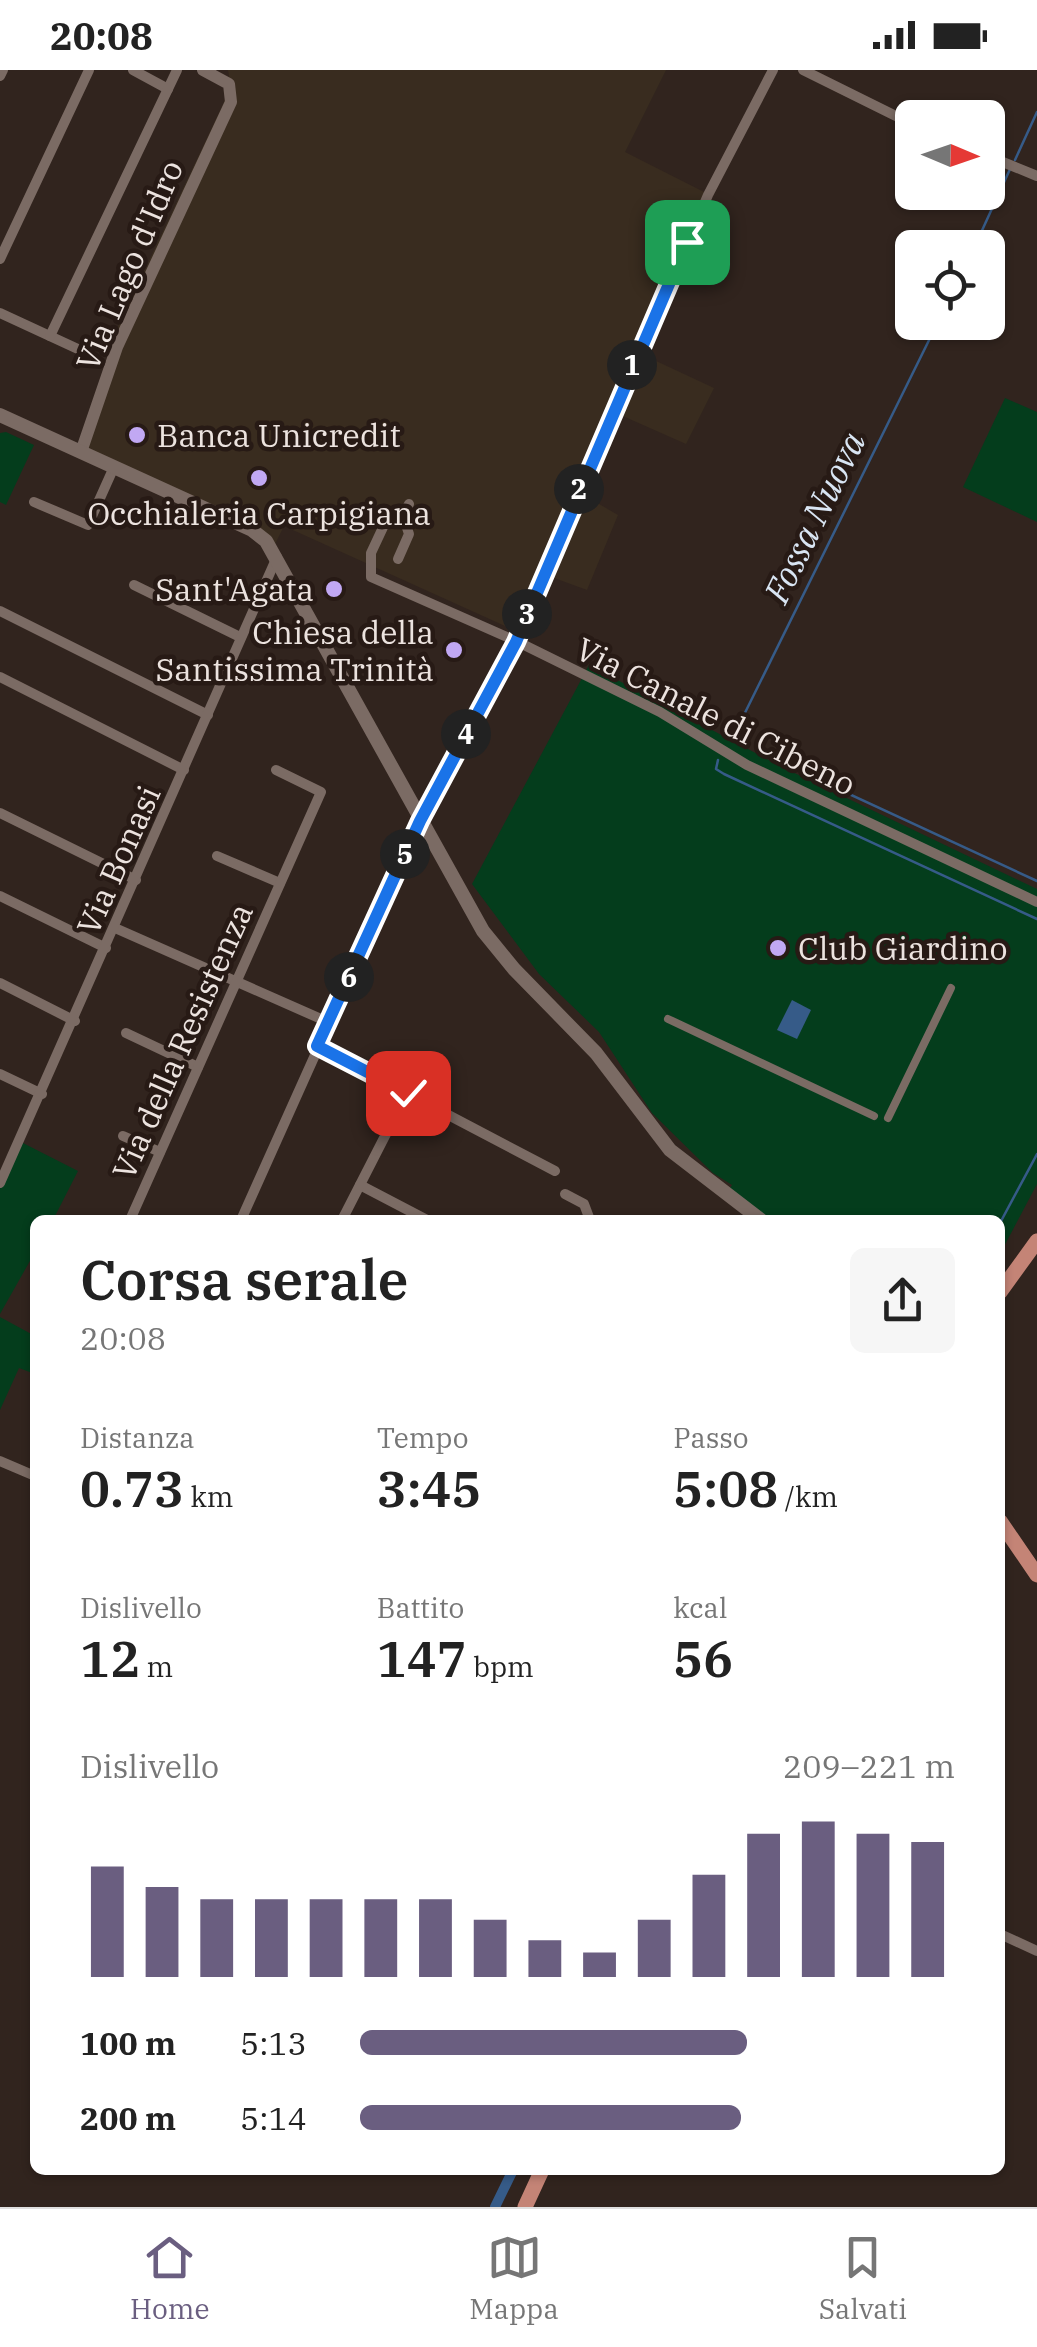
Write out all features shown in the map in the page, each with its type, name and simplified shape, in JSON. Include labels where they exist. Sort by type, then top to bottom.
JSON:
[{"type":"main road","points":[[0,415],[252,530],[278,556],[463,899],[514,969],[596,1053],[670,1150],[754,1215]]},
{"type":"main road","points":[[1005,1285],[1037,1241]]},
{"type":"main road","points":[[1005,1528],[1037,1575]]},
{"type":"main road","points":[[525,2207],[540,2175]]},
{"type":"street","points":[[0,259],[89,70]]},
{"type":"street","points":[[132,70],[168,89]]},
{"type":"street","points":[[50,336],[177,70]]},
{"type":"street","points":[[204,70],[232,77]]},
{"type":"street","points":[[243,1215],[420,821],[516,642],[701,211],[772,70]]},
{"type":"street","points":[[803,70],[895,116]]},
{"type":"street","name":"Via Lago d'Idro","points":[[81,452],[118,347],[232,102],[232,77]]},
{"type":"street","points":[[0,312],[93,356]]},
{"type":"street","points":[[34,502],[88,525],[114,467]]},
{"type":"street","points":[[398,559],[409,534],[403,516],[409,504]]},
{"type":"street","name":"Via Canale di Cibeno","points":[[403,516],[386,521],[371,553],[371,577],[660,712],[746,765],[1037,902]]},
{"type":"street","name":"Via Bonasi","points":[[0,1183],[76,1021],[278,556]]},
{"type":"street","points":[[134,585],[240,637]]},
{"type":"street","points":[[0,611],[208,715]]},
{"type":"street","points":[[0,677],[184,770]]},
{"type":"street","name":"Via della Resistenza","points":[[132,1215],[321,792],[276,770]]},
{"type":"street","points":[[0,814],[136,880]]},
{"type":"street","name":"Via della Resistenza","points":[[217,856],[280,883]]},
{"type":"street","points":[[0,896],[106,948]]},
{"type":"street","points":[[115,928],[328,1022]]},
{"type":"street","points":[[0,984],[76,1021]]},
{"type":"street","points":[[888,1118],[951,988]]},
{"type":"street","points":[[668,1020],[874,1116]]},
{"type":"street","points":[[126,1033],[198,1066]]},
{"type":"street","points":[[317,1046],[555,1171]]},
{"type":"street","points":[[0,1074],[42,1094]]},
{"type":"street","points":[[344,1215],[408,1093]]},
{"type":"street","points":[[123,1136],[160,1152]]},
{"type":"street","points":[[360,1184],[418,1215]]},
{"type":"street","points":[[565,1194],[584,1204],[588,1215]]},
{"type":"street","points":[[0,1461],[30,1474]]},
{"type":"street","points":[[1005,1936],[1037,1951]]},
{"type":"shaded area","points":[[228,70],[666,70],[625,152],[706,193],[639,353],[714,388],[686,444],[616,413],[582,494],[618,515],[587,590],[546,575],[523,634],[284,526],[274,546],[81,452],[113,337],[231,87]]},
{"type":"green space","points":[[1005,398],[1037,412],[1037,522],[963,487]]},
{"type":"green space","points":[[0,433],[34,445],[6,505],[0,502]]},
{"type":"green space","name":"Club Giardino","points":[[589,665],[784,768],[1037,889],[1037,1184],[1005,1245],[1005,1215],[749,1215],[724,1199],[732,1185],[713,1173],[652,1113],[599,1032],[539,974],[472,884]]},
{"type":"green space","points":[[21,1142],[78,1171],[56,1215],[30,1215],[30,1261],[0,1314],[0,1187]]},
{"type":"green space","points":[[0,1317],[30,1333],[30,1372],[19,1368],[0,1410]]},
{"type":"water","points":[[792,1000],[811,1010],[797,1039],[777,1030]]},
{"type":"waterway","name":"Fossa Nuova","points":[[1015,160],[1037,112]]},
{"type":"waterway","name":"Fossa Nuova","points":[[982,230],[1011,167]]},
{"type":"waterway","name":"Fossa Nuova","points":[[735,733],[929,340]]},
{"type":"waterway","name":"Fossa Nuova","points":[[718,760],[716,769],[724,774],[1037,919]]},
{"type":"waterway","points":[[780,762],[1037,881]]},
{"type":"waterway","name":"Fossa Nuova","points":[[1004,1215],[1037,1154]]},
{"type":"waterway","points":[[495,2207],[511,2175]]},
{"type":"place","name":"Banca Unicredit","points":[[137,435]]},
{"type":"place","name":"Occhialeria Carpigiana","points":[[259,478]]},
{"type":"place","name":"Sant'Agata","points":[[334,589]]},
{"type":"place","name":"Chiesa della Santissima Trinità","points":[[454,650]]},
{"type":"place","name":"Club Giardino","points":[[778,948]]},
{"type":"route","points":[[408,1093],[317,1046],[420,821],[516,642],[687,242]]}]
